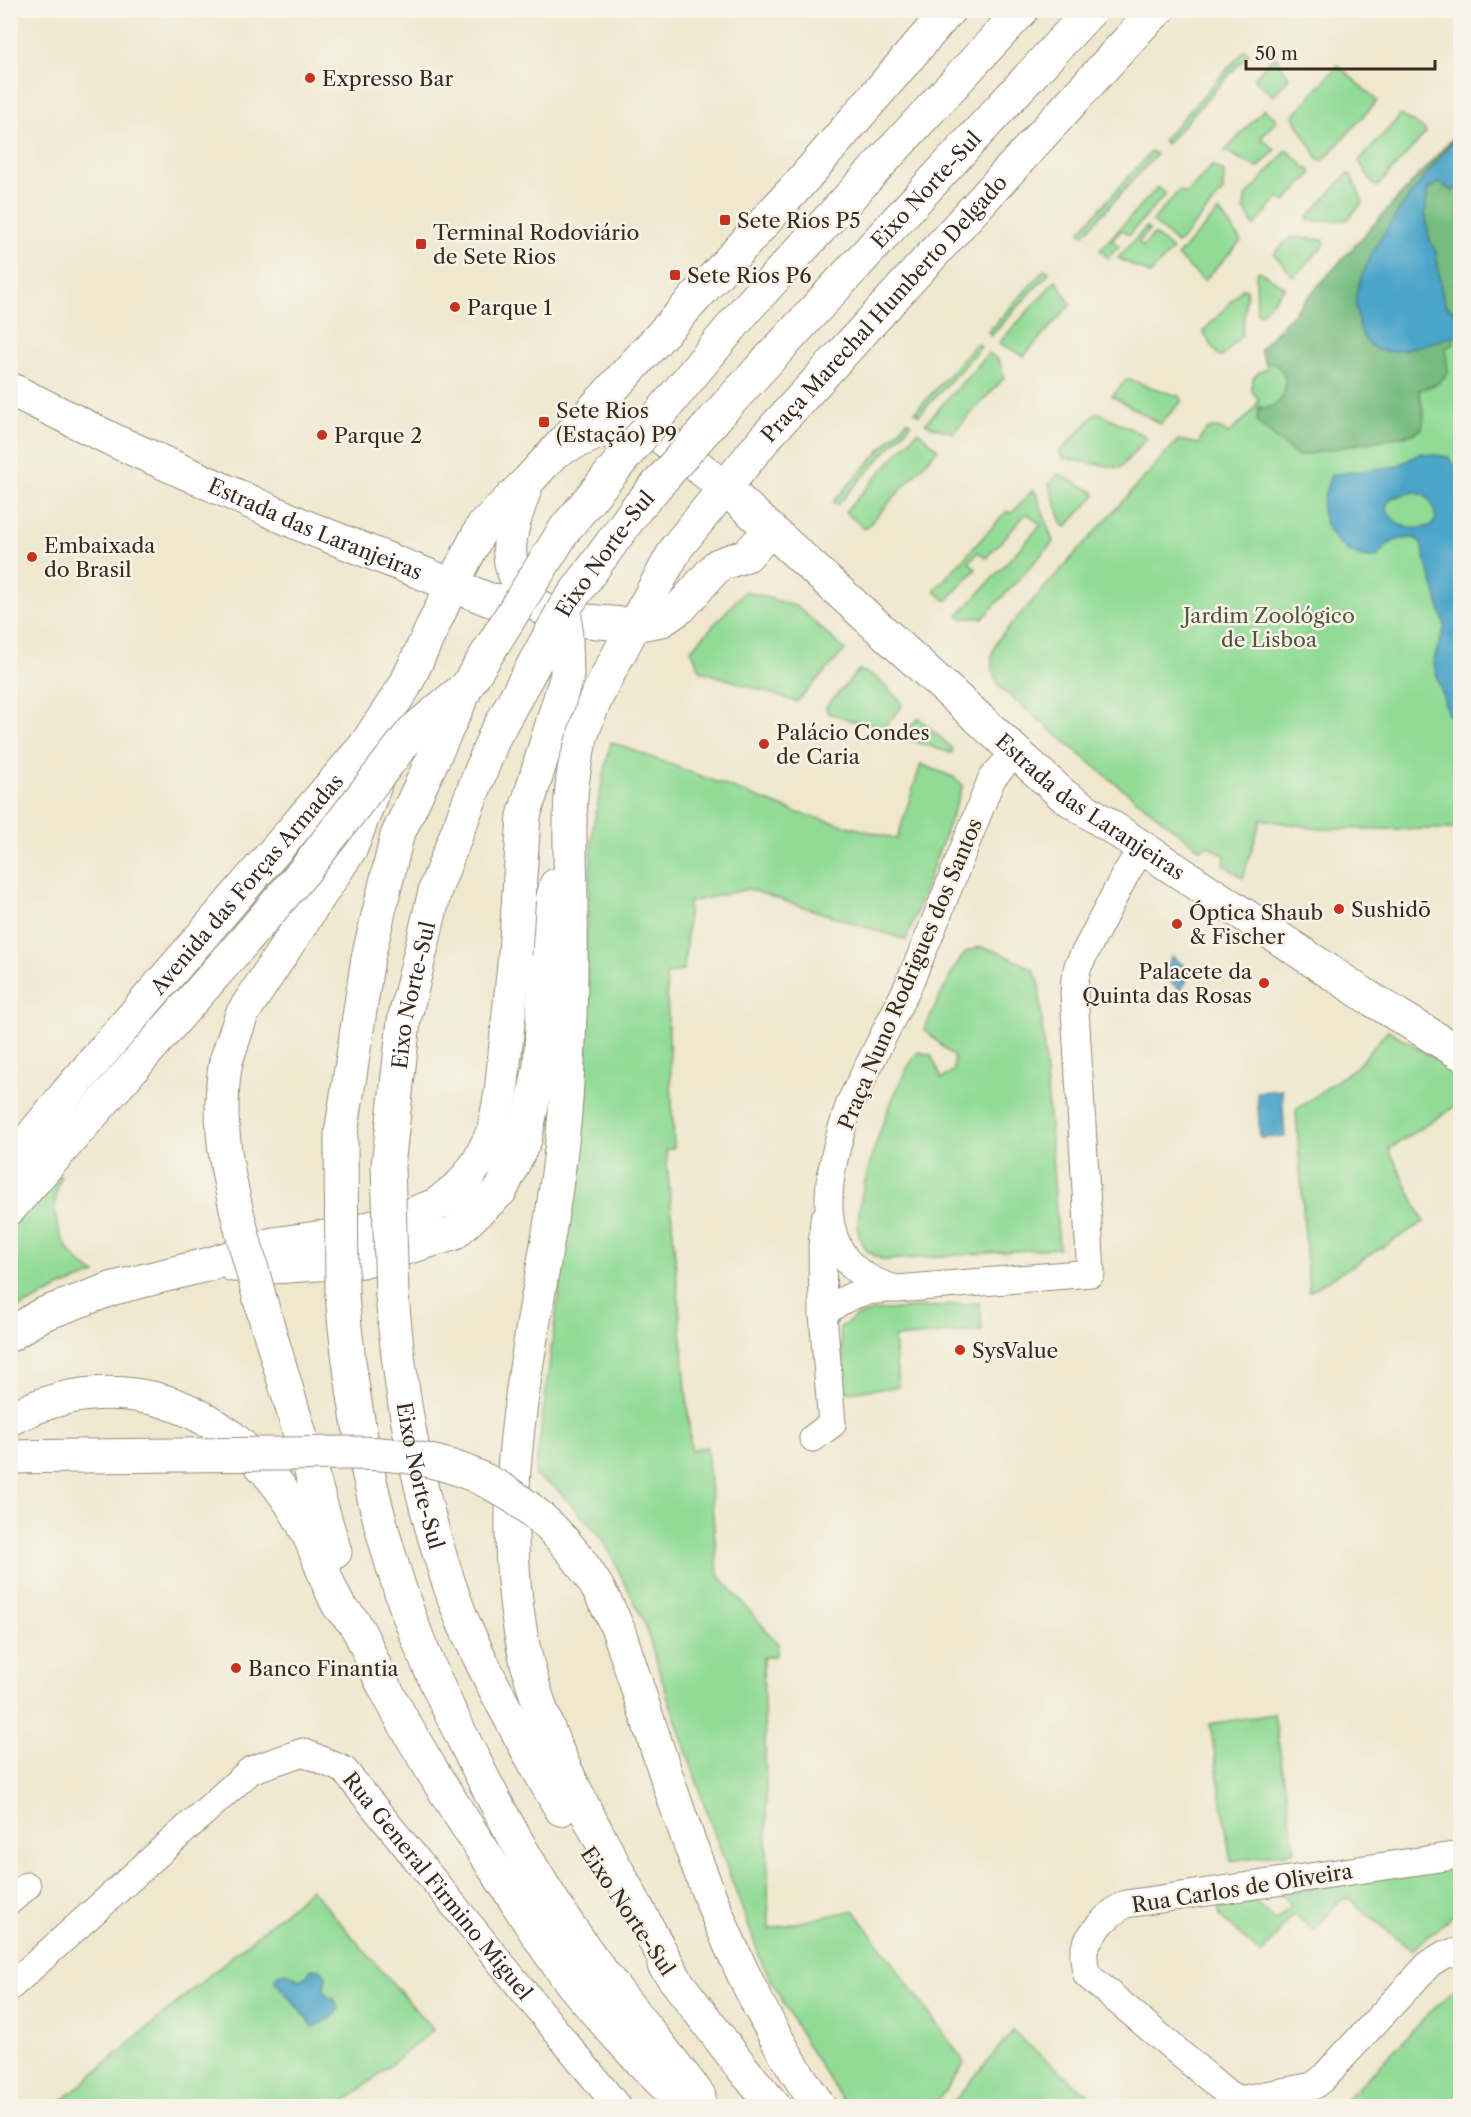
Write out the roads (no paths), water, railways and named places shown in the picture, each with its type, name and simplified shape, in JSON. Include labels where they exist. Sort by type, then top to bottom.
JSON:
[{"type":"main road","points":[[452,585],[482,526],[557,450],[800,183],[949,10]]},
{"type":"main road","name":"Eixo Norte-Sul","points":[[708,2106],[600,1971],[502,1817],[453,1722],[409,1615],[386,1544],[355,1409],[342,1295],[341,1134],[368,958],[397,836],[467,686],[565,529],[747,308],[1022,10]]},
{"type":"main road","name":"Eixo Norte-Sul","points":[[774,2106],[677,1982],[601,1877],[512,1722],[463,1622],[434,1535],[413,1454],[400,1375],[392,1295],[388,1166],[404,1021],[436,887],[494,737],[550,605],[726,406],[1092,10]]},
{"type":"main road","name":"Praça Marechal Humberto Delgado","points":[[570,824],[576,756],[586,720],[677,547],[766,436],[1150,14]]},
{"type":"main road","name":"Estrada das Laranjeiras","points":[[10,389],[115,441],[304,526],[490,600],[550,605],[553,614],[565,618],[634,625],[662,620],[681,608],[718,565],[747,555],[763,522]]},
{"type":"main road","points":[[557,450],[621,427],[641,427],[663,438],[724,488]]},
{"type":"main road","points":[[10,1335],[41,1315],[114,1287],[210,1264],[273,1244],[353,1233],[396,1220],[436,1205],[463,1183],[479,1161],[494,1130],[501,1093],[515,954],[524,816],[567,675],[550,605],[518,582],[512,571],[509,555],[511,529],[528,481]]},
{"type":"main road","name":"Estrada das Laranjeiras","points":[[724,488],[1063,795],[1368,997],[1461,1053]]},
{"type":"main road","name":"Avenida das Forças Armadas","points":[[10,1162],[74,1084],[364,747],[405,687],[452,585]]},
{"type":"main road","points":[[10,1208],[305,870],[412,732],[467,686]]},
{"type":"main road","points":[[356,1626],[353,1599],[318,1501],[261,1303],[234,1196],[223,1138],[221,1103],[226,1061],[242,1014],[351,848],[373,792],[405,687]]},
{"type":"main road","points":[[210,1264],[273,1267],[362,1261],[453,1234],[501,1190],[525,1139],[540,1066],[548,916],[570,824]]},
{"type":"main road","points":[[570,824],[570,998],[566,1100],[517,1445],[512,1501],[514,1581],[523,1646],[551,1741],[570,1782],[677,1982]]},
{"type":"main road","points":[[10,1419],[45,1404],[68,1398],[116,1393],[140,1395],[166,1400],[189,1409],[212,1422],[248,1452],[290,1503],[309,1535],[339,1605],[356,1626],[384,1687],[416,1744],[454,1807],[540,1937],[574,1985],[661,2083],[687,2106]]},
{"type":"main road","points":[[10,1457],[369,1454],[416,1458],[442,1464],[494,1485],[532,1510],[560,1535],[593,1578],[607,1602],[697,1861],[727,1936],[782,2048],[819,2106]]},
{"type":"street","name":"Praça Nuno Rodrigues dos Santos","points":[[1015,753],[992,778],[921,955],[850,1103],[844,1123],[827,1194],[829,1221],[834,1237],[845,1257],[868,1278],[883,1286],[897,1289],[1091,1273],[1074,994],[1075,978],[1078,966],[1125,875],[1142,848]]},
{"type":"street","points":[[813,1438],[832,1424],[823,1314],[822,1246],[827,1194]]},
{"type":"street","points":[[823,1314],[851,1295],[876,1289],[897,1289]]},
{"type":"street","name":"Rua General Firmino Miguel","points":[[10,1987],[251,1770],[303,1752],[344,1770],[617,2106]]},
{"type":"street","name":"Rua Carlos de Oliveira","points":[[1461,1856],[1126,1904],[1113,1912],[1092,1935],[1084,1949],[1087,1975],[1228,2094],[1237,2099],[1302,2090],[1313,2086],[1430,1962],[1444,1954],[1461,1952]]},
{"type":"water","points":[[1460,131],[1460,184],[1453,191],[1440,183],[1428,189],[1425,212],[1429,238],[1436,253],[1443,300],[1447,307],[1460,311],[1460,335],[1394,351],[1376,349],[1364,338],[1357,314],[1356,296],[1366,266],[1389,225]]},
{"type":"water","points":[[1421,453],[1449,457],[1457,469],[1460,484],[1460,734],[1448,714],[1433,662],[1445,626],[1421,544],[1415,538],[1397,540],[1384,548],[1376,558],[1366,557],[1347,550],[1339,543],[1327,527],[1324,517],[1322,503],[1331,475],[1397,466]],"holes":[[[1414,492],[1432,504],[1436,518],[1432,525],[1411,528],[1399,524],[1389,514],[1386,507],[1391,498]]]},
{"type":"water","points":[[1172,956],[1192,972],[1181,990],[1161,975]]},
{"type":"water","points":[[1282,1090],[1285,1137],[1260,1138],[1257,1092]]},
{"type":"water","points":[[311,1969],[320,1969],[326,1975],[324,1991],[328,1997],[334,1998],[338,2009],[336,2015],[314,2027],[274,1980],[278,1975],[286,1973],[300,1980],[307,1976]]},
{"type":"place","name":"Expresso Bar","points":[[310,78]]},
{"type":"place","name":"Sete Rios P5","points":[[725,220]]},
{"type":"place","name":"Terminal Rodoviário de Sete Rios","points":[[421,244]]},
{"type":"place","name":"Sete Rios P6","points":[[675,275]]},
{"type":"place","name":"Parque 1","points":[[455,307]]},
{"type":"place","name":"Sete Rios (Estação) P9","points":[[544,422]]},
{"type":"place","name":"Parque 2","points":[[322,435]]},
{"type":"place","name":"Embaixada do Brasil","points":[[32,557]]},
{"type":"place","name":"Palácio Condes de Caria","points":[[764,744]]},
{"type":"place","name":"Sushidō","points":[[1339,909]]},
{"type":"place","name":"Óptica Shaub & Fischer","points":[[1177,924]]},
{"type":"place","name":"Palacete da Quinta das Rosas","points":[[1264,983]]},
{"type":"place","name":"SysValue","points":[[960,1350]]},
{"type":"place","name":"Banco Finantia","points":[[236,1668]]},
{"type":"park label","name":"Jardim Zoológico de Lisboa","points":[[1269,627]]}]
